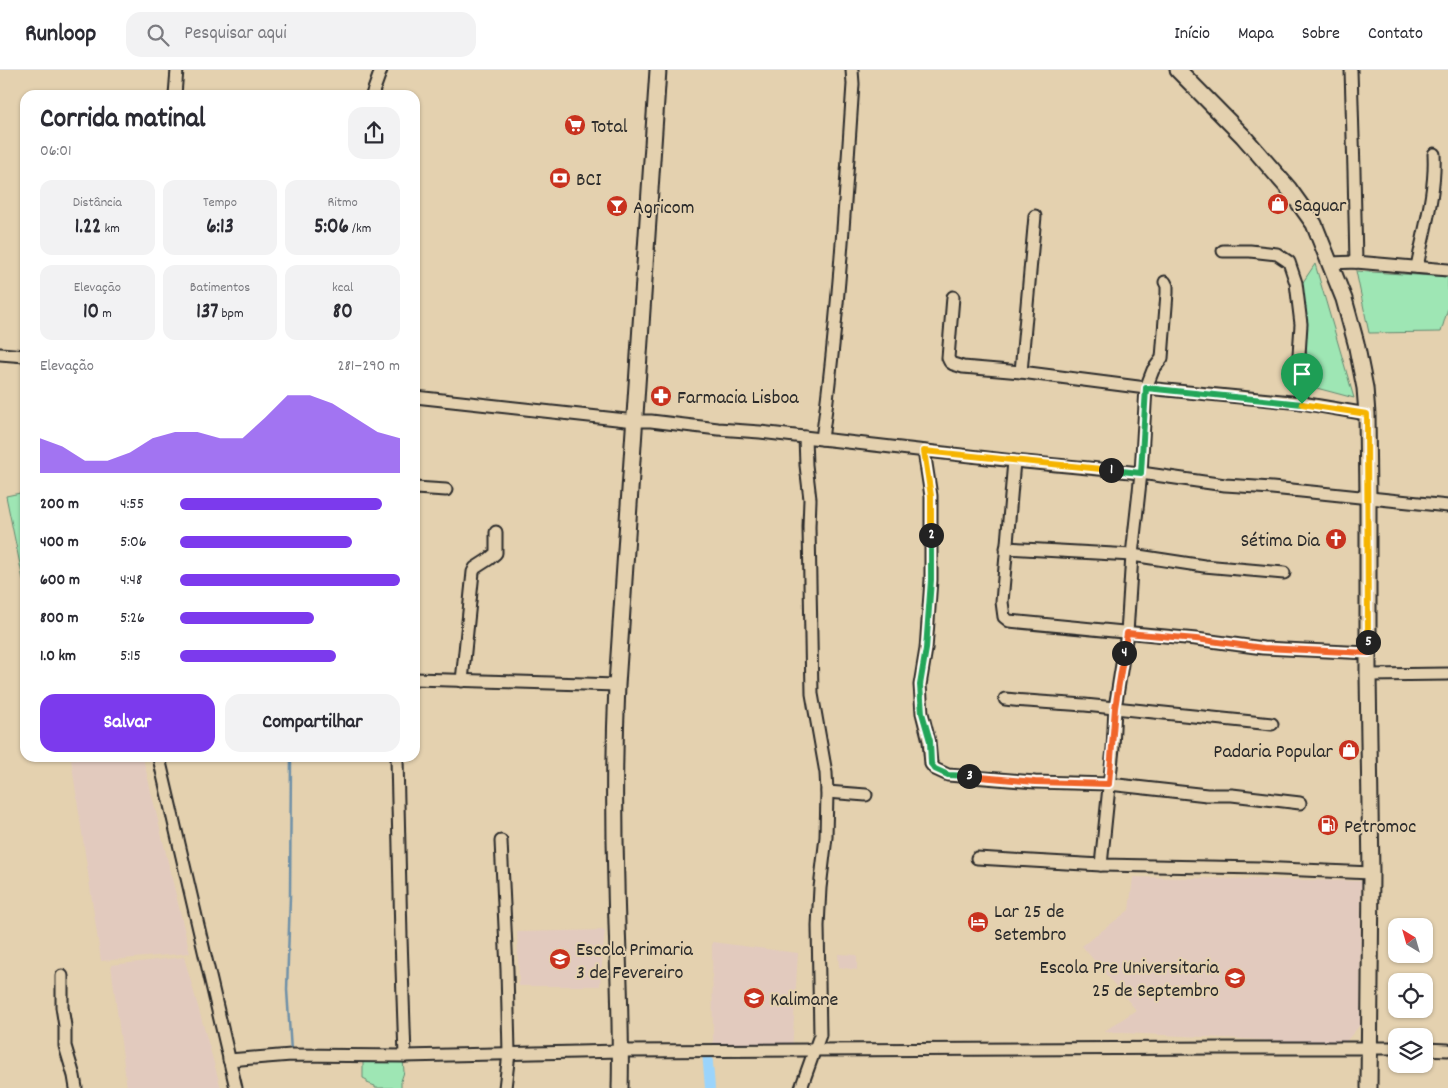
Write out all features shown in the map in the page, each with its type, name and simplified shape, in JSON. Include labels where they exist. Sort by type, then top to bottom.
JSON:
[{"type":"main road","points":[[620,1088],[621,1051],[615,743],[617,686],[658,70]]},
{"type":"main road","points":[[1178,70],[1243,136],[1289,189],[1314,224],[1344,299],[1356,343],[1365,388],[1367,414],[1371,873],[1368,1088]]},
{"type":"street","points":[[175,90],[177,70]]},
{"type":"street","points":[[374,90],[381,70]]},
{"type":"street","points":[[822,439],[830,376],[853,84],[852,70]]},
{"type":"street","points":[[1351,70],[1356,262]]},
{"type":"street","points":[[1416,267],[1431,200],[1434,154]]},
{"type":"street","points":[[1021,372],[1035,216]]},
{"type":"street","points":[[1223,251],[1277,254],[1290,262],[1296,283],[1302,324],[1299,355],[1302,404]]},
{"type":"street","points":[[1330,263],[1356,262],[1448,270]]},
{"type":"street","points":[[1101,865],[1115,708],[1127,633],[1132,556],[1141,473],[1146,388],[1153,370],[1162,358],[1167,293],[1165,282]]},
{"type":"street","points":[[952,297],[948,358],[953,364],[964,367],[1021,372],[1146,388],[1302,404],[1367,414]]},
{"type":"street","points":[[0,354],[20,356]]},
{"type":"street","points":[[420,398],[1141,473],[1225,485],[1448,506]]},
{"type":"street","points":[[801,1088],[820,1035],[818,926],[826,837],[827,792],[826,773],[812,694],[810,499],[805,438]]},
{"type":"street","points":[[924,451],[931,496],[931,580],[926,649],[920,685],[922,713],[930,741],[931,764],[935,769],[948,775],[1035,782],[1109,784],[1207,795],[1232,795],[1300,802]]},
{"type":"street","points":[[1014,461],[1002,602],[1004,617],[1009,621],[1196,639],[1263,648],[1368,653]]},
{"type":"street","points":[[420,488],[446,490]]},
{"type":"street","points":[[462,681],[473,572],[475,568],[496,553],[496,532]]},
{"type":"street","points":[[1006,548],[1132,556],[1204,566],[1284,573]]},
{"type":"street","points":[[1368,675],[1448,674]]},
{"type":"street","points":[[420,679],[617,686]]},
{"type":"street","points":[[1005,699],[1272,724]]},
{"type":"street","points":[[160,762],[236,1088]]},
{"type":"street","points":[[398,762],[405,1056]]},
{"type":"street","points":[[827,792],[866,795]]},
{"type":"street","points":[[500,841],[508,970],[509,1052],[505,1088]]},
{"type":"street","points":[[977,858],[1101,865],[1261,868],[1371,873]]},
{"type":"street","points":[[62,976],[65,1046],[76,1088]]},
{"type":"street","points":[[229,1060],[291,1055],[405,1056],[509,1052],[1388,1048]]},
{"type":"street","points":[[1433,1049],[1448,1050]]},
{"type":"shaded area","points":[[71,762],[144,762],[190,953],[101,961]]},
{"type":"shaded area","name":"Escola Pre Universitaria 25 de Septembro","points":[[1133,877],[1361,881],[1360,1025],[1344,1044],[1103,1032],[1136,1010],[1082,946],[1129,910]]},
{"type":"shaded area","name":"Escola Primaria 3 de Fevereiro","points":[[605,930],[600,986],[519,986],[517,932]]},
{"type":"shaded area","name":"Kalimane","points":[[712,942],[798,953],[792,1051],[713,1043]]},
{"type":"shaded area","points":[[838,954],[857,955],[857,970],[839,967]]},
{"type":"shaded area","points":[[184,957],[221,1088],[127,1088],[111,965]]},
{"type":"green space","points":[[1315,264],[1354,398],[1309,386],[1301,285]]},
{"type":"green space","points":[[1356,271],[1448,277],[1448,308],[1441,332],[1369,333]]},
{"type":"green space","points":[[20,493],[20,565],[6,496]]},
{"type":"green space","points":[[403,1059],[404,1072],[401,1088],[375,1088],[375,1086],[367,1083],[367,1080],[363,1078],[363,1062]]},
{"type":"waterway","points":[[291,762],[287,990],[291,1051]]},
{"type":"waterway","points":[[707,1051],[710,1088]]},
{"type":"place","name":"Total","points":[[575,125]]},
{"type":"place","name":"BCI","points":[[560,178]]},
{"type":"place","name":"Saguar","points":[[1278,204]]},
{"type":"place","name":"Agricom","points":[[617,206]]},
{"type":"place","name":"Farmacia Lisboa","points":[[661,396]]},
{"type":"place","name":"Sétima Dia","points":[[1336,539]]},
{"type":"place","name":"Padaria Popular","points":[[1349,750]]},
{"type":"place","name":"Petromoc","points":[[1328,825]]},
{"type":"place","name":"Lar 25 de Setembro","points":[[978,922]]},
{"type":"place","name":"Escola Primaria 3 de Fevereiro","points":[[560,959]]},
{"type":"place","name":"Escola Pre Universitaria 25 de Septembro","points":[[1235,978]]},
{"type":"place","name":"Kalimane","points":[[754,998]]},
{"type":"route","points":[[1146,388],[1302,404],[1367,414],[1368,653],[1263,648],[1196,639],[1127,633],[1115,708],[1109,784],[1035,782],[948,775],[935,769],[931,764],[930,741],[922,713],[920,685],[926,649],[931,580],[931,496],[924,451],[1141,473],[1146,388]]}]
